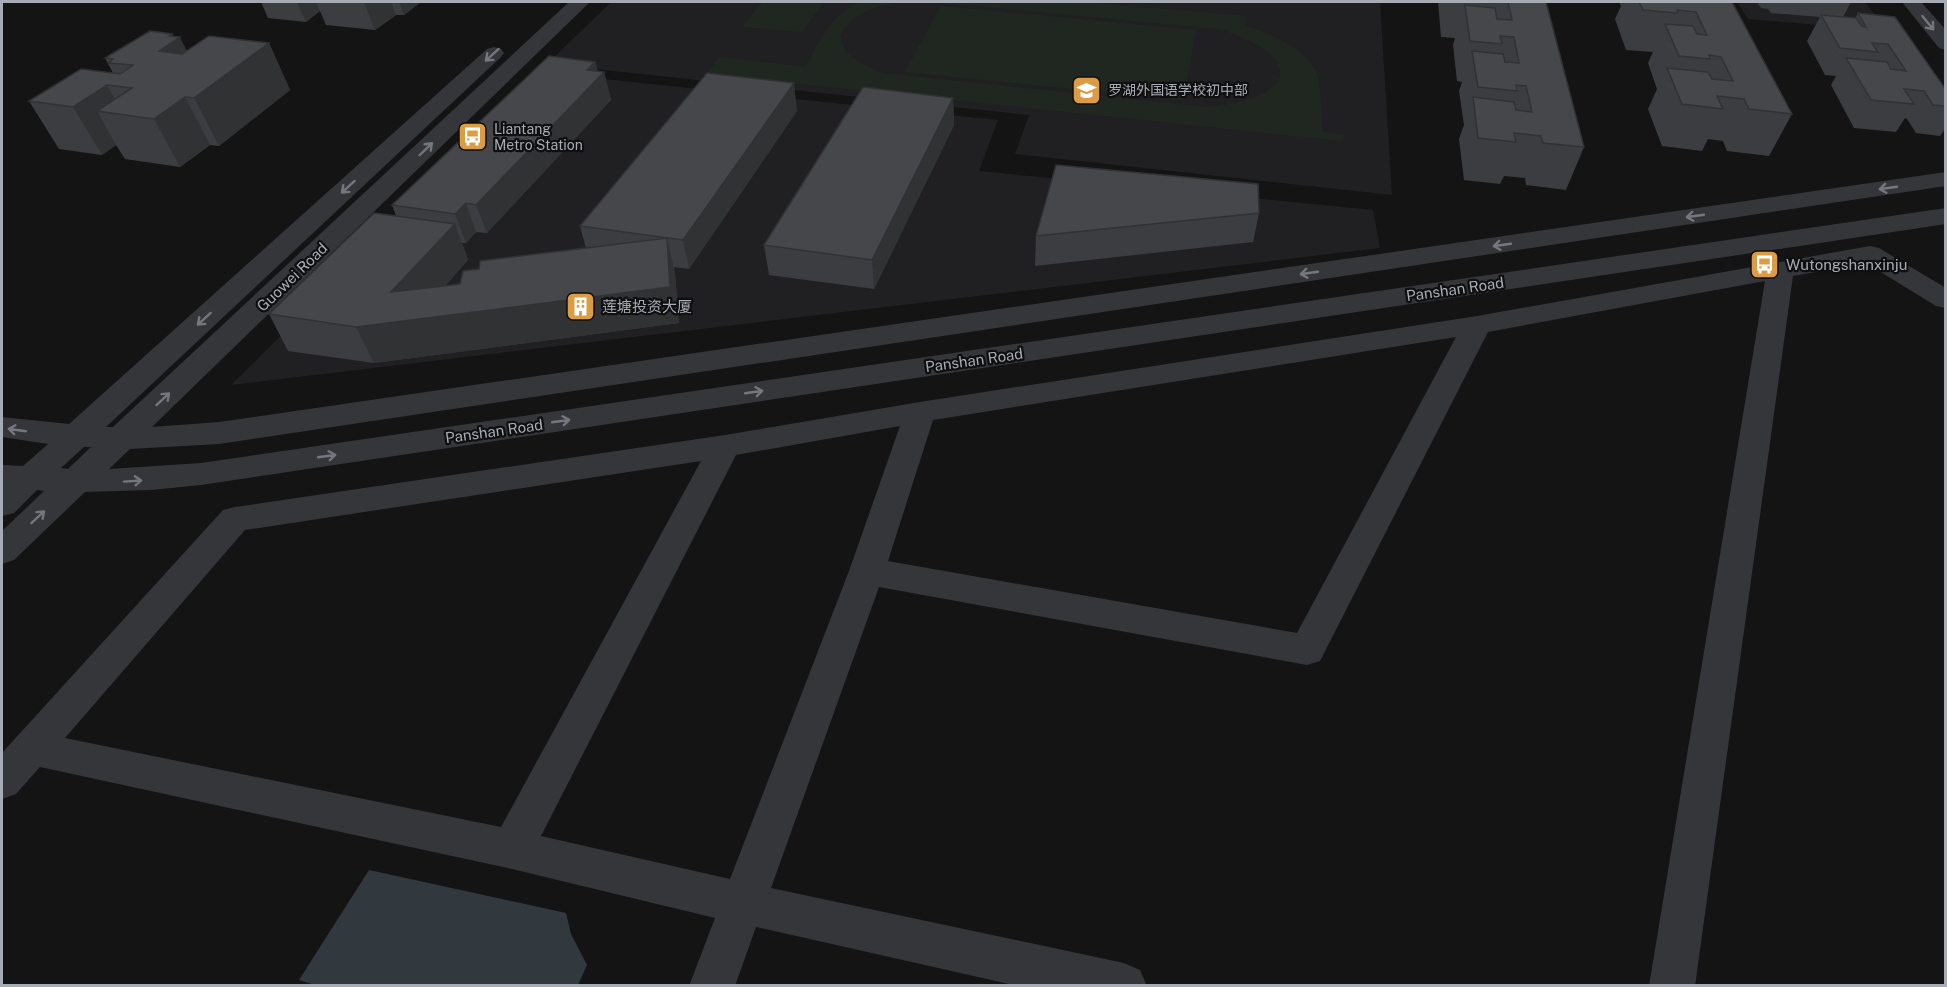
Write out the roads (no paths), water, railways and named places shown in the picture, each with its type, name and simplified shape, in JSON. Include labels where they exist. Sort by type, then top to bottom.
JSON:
[{"type":"street","name":"Guowei Road","points":[[2,504],[15,477],[75,436],[550,2]]},
{"type":"street","name":"Guowei Road","points":[[2,551],[580,2]]},
{"type":"street","points":[[1911,2],[1946,44]]},
{"type":"street","points":[[2,428],[120,439],[219,434],[1946,179]]},
{"type":"street","name":"Panshan Road","points":[[15,477],[75,482],[135,481],[201,474],[1946,216]]},
{"type":"street","points":[[2,782],[235,519],[725,446],[920,411],[1477,325],[1870,254],[1946,300]]},
{"type":"street","points":[[1672,986],[1780,271]]},
{"type":"street","points":[[867,572],[1307,650],[1477,325]]},
{"type":"street","points":[[712,986],[867,572],[920,411]]},
{"type":"street","points":[[512,849],[725,446]]},
{"type":"street","points":[[31,748],[512,849],[743,903],[1124,986]]},
{"type":"place","name":"罗湖外国语学校初中部","points":[[1087,90]]},
{"type":"place","name":"Liantang Metro Station","points":[[473,137]]},
{"type":"place","name":"Wutongshanxinju","points":[[1765,264]]},
{"type":"place","name":"莲塘投资大厦","points":[[581,306]]}]
